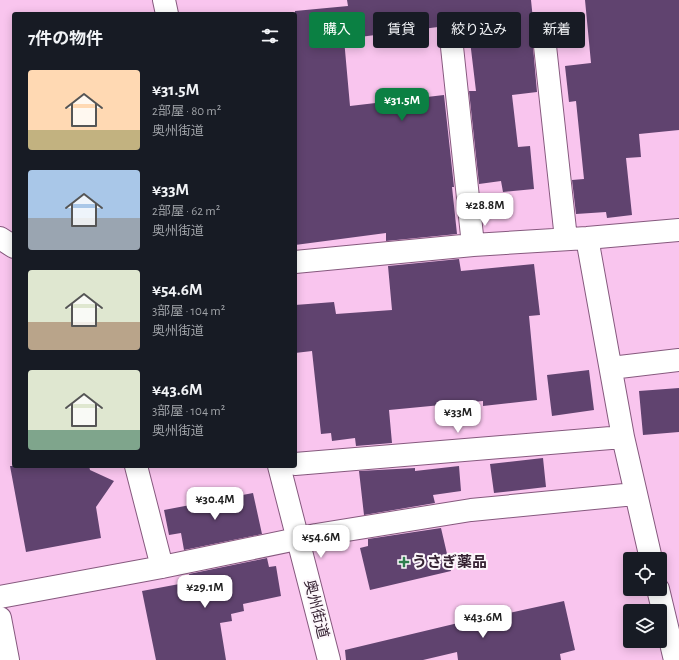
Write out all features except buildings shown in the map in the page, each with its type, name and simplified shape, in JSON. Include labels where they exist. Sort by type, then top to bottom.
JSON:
[{"type":"street","points":[[164,0],[167,12]]},
{"type":"street","points":[[452,48],[473,245]]},
{"type":"street","points":[[545,48],[577,239],[611,368],[623,437],[649,552]]},
{"type":"street","points":[[297,262],[473,245],[577,239],[679,230]]},
{"type":"street","points":[[0,238],[12,246]]},
{"type":"street","points":[[611,368],[679,360]]},
{"type":"street","points":[[297,464],[623,437]]},
{"type":"street","points":[[137,468],[162,567]]},
{"type":"street","name":"奥州街道","points":[[280,468],[329,660]]},
{"type":"street","points":[[0,597],[162,567],[298,538],[471,510],[635,494]]},
{"type":"street","points":[[660,596],[675,660]]},
{"type":"street","points":[[0,618],[8,660]]},
{"type":"place","name":"うさぎ薬品","points":[[404,562]]}]
